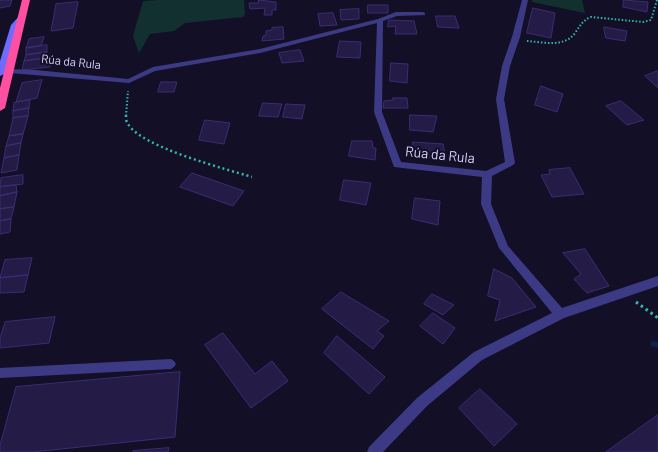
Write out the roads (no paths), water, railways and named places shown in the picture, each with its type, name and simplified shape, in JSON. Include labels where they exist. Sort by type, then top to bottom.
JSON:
[{"type":"highway","points":[[0,108],[26,0]]},
{"type":"street","points":[[486,174],[510,163],[500,99],[506,66],[515,40],[525,0]]},
{"type":"street","points":[[380,20],[396,14],[422,14]]},
{"type":"street","points":[[0,74],[14,25],[23,15]]},
{"type":"street","name":"Rúa da Rula","points":[[10,71],[129,81],[154,69],[260,51],[380,20],[378,112],[397,165],[486,174],[486,204],[504,248],[560,314]]},
{"type":"street","points":[[374,452],[422,402],[478,356],[560,314],[624,294],[658,281]]},
{"type":"lane","points":[[0,373],[172,364]]},
{"type":"waterway","points":[[653,344],[658,345]]}]
